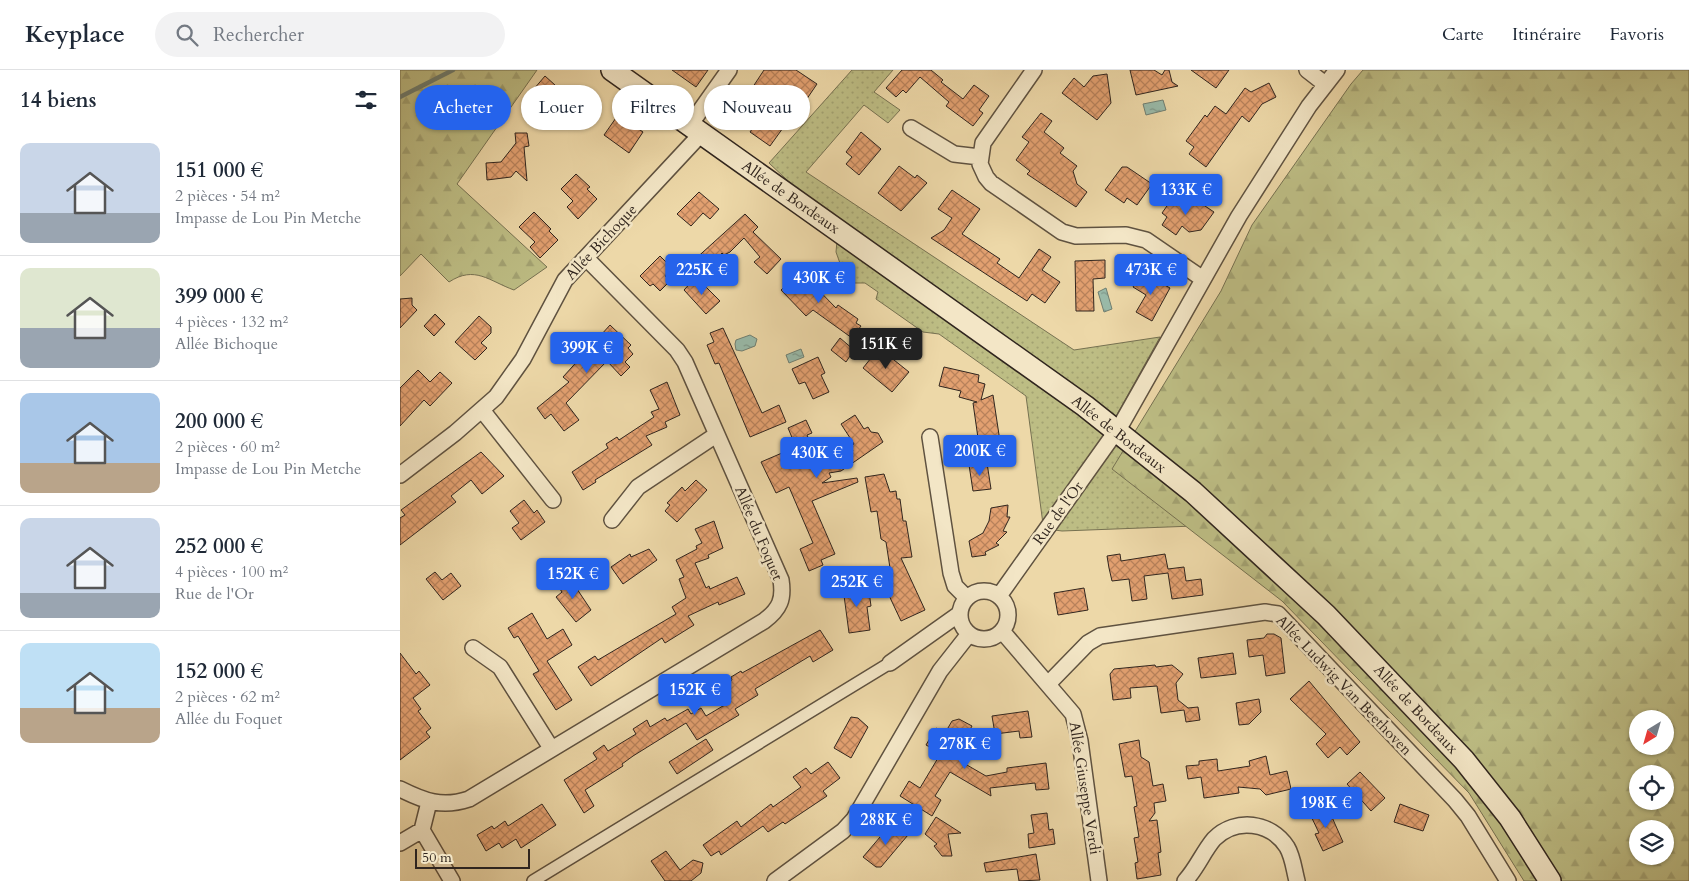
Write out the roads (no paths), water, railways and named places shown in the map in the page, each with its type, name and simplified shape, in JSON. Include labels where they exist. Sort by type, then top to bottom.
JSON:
[{"type":"main road","name":"Allée de Bordeaux","points":[[612,70],[1117,430],[1193,492],[1326,614],[1486,785],[1531,849],[1550,881]]},
{"type":"street","name":"Allée Bichoque","points":[[400,475],[496,397],[523,359],[565,280],[695,130],[729,70]]},
{"type":"street","points":[[1034,70],[987,136],[980,150],[983,172],[991,183],[1055,229],[1076,236],[1126,234],[1146,240],[1203,279]]},
{"type":"street","points":[[1307,70],[1325,84]]},
{"type":"street","name":"Rue de l'Or","points":[[998,596],[1117,430],[1239,216],[1325,84],[1337,70]]},
{"type":"street","points":[[911,128],[954,154],[980,157]]},
{"type":"street","name":"Allée du Foquet","points":[[400,789],[428,802],[445,805],[469,799],[764,621],[778,608],[783,592],[781,580],[685,362],[677,350],[586,258]]},
{"type":"street","points":[[482,410],[553,500]]},
{"type":"street","points":[[612,520],[638,487],[716,435]]},
{"type":"street","points":[[930,437],[951,573],[955,586],[967,598]]},
{"type":"street","points":[[983,591],[998,596],[1005,603],[1008,615],[1002,631],[989,639],[976,638],[969,634],[962,626],[960,614],[962,604],[967,598],[983,591]]},
{"type":"street","name":"Allée Ludwig Van Beethoven","points":[[1049,683],[1088,643],[1100,636],[1265,612],[1278,614],[1455,800],[1468,816],[1508,881]]},
{"type":"street","points":[[533,881],[890,663],[960,614]]},
{"type":"street","name":"Allée Giuseppe Verdi","points":[[1002,631],[1069,706],[1076,722],[1099,881]]},
{"type":"street","points":[[775,881],[843,831],[854,819],[936,677],[969,634]]},
{"type":"street","points":[[473,648],[500,667],[551,748]]},
{"type":"street","points":[[428,802],[422,830],[452,881]]},
{"type":"street","points":[[1185,881],[1215,838],[1228,829],[1254,824],[1272,831],[1288,848],[1297,881]]},
{"type":"street","points":[[400,844],[422,830]]},
{"type":"water","points":[[1163,100],[1166,110],[1146,115],[1143,104]]},
{"type":"water","points":[[1188,175],[1192,175],[1209,187],[1202,196],[1185,184]]},
{"type":"water","points":[[1106,288],[1112,309],[1104,312],[1098,292]]},
{"type":"water","points":[[750,335],[757,339],[755,346],[742,351],[736,350],[736,340]]},
{"type":"water","points":[[801,349],[804,357],[789,363],[786,355]]},
{"type":"waterway","points":[[400,97],[453,70]]}]
